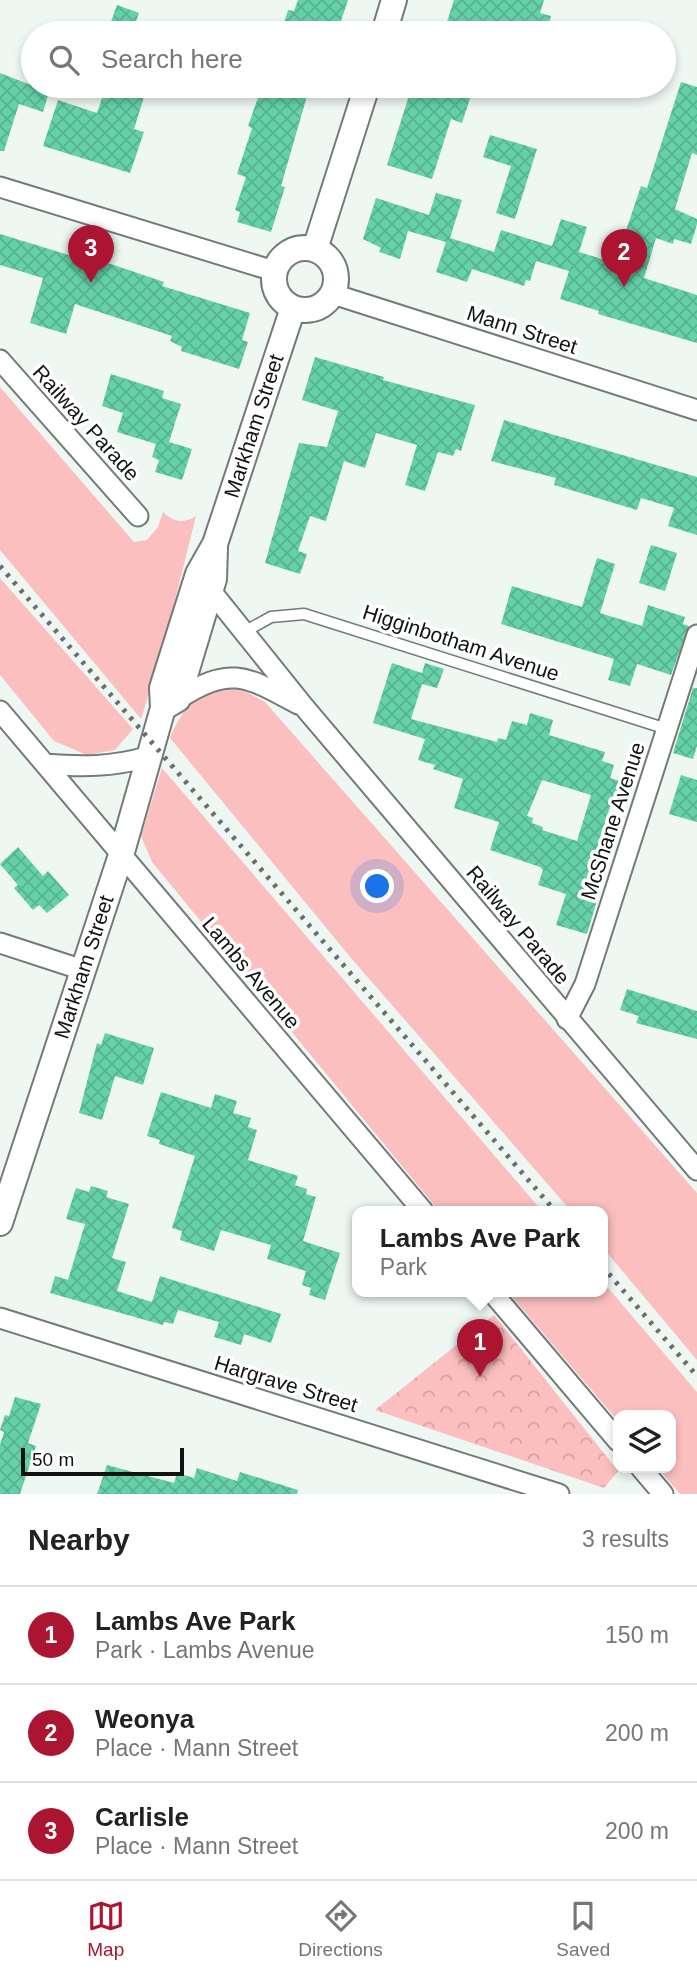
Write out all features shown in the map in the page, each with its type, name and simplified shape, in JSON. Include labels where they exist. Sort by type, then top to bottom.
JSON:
[{"type":"street","points":[[388,21],[394,0]]},
{"type":"street","points":[[315,249],[363,98]]},
{"type":"street","points":[[0,187],[274,271]]},
{"type":"street","points":[[305,247],[315,249],[331,261],[335,271],[333,294],[315,309],[293,308],[275,290],[274,271],[285,254],[305,247]]},
{"type":"street","name":"Mann Street","points":[[333,294],[697,410]]},
{"type":"street","name":"Markham Street","points":[[170,704],[162,688],[198,574],[215,544],[293,308]]},
{"type":"street","name":"Railway Parade","points":[[0,360],[138,516]]},
{"type":"street","name":"Markham Street","points":[[0,1223],[122,852],[147,757],[170,704],[211,591],[215,544]]},
{"type":"street","name":"Railway Parade","points":[[211,591],[305,708],[697,1170]]},
{"type":"street","name":"McShane Avenue","points":[[568,1019],[585,984],[697,635]]},
{"type":"street","name":"Railway Parade","points":[[170,704],[205,682],[236,677],[253,680],[305,708]]},
{"type":"street","name":"Lambs Avenue","points":[[0,711],[419,1206]]},
{"type":"street","points":[[45,764],[116,766],[147,757]]},
{"type":"street","points":[[0,943],[83,970]]},
{"type":"street","points":[[496,1297],[613,1435]]},
{"type":"street","name":"Hargrave Street","points":[[0,1318],[559,1494]]},
{"type":"street","points":[[645,1473],[663,1494]]},
{"type":"lane","name":"Higginbotham Avenue","points":[[244,632],[271,617],[304,614],[667,729]]},
{"type":"green space","points":[[0,387],[134,542],[147,540],[158,527],[163,512],[179,521],[196,516],[163,648],[141,719],[0,550]]},
{"type":"green space","points":[[0,578],[133,729],[115,750],[87,755],[54,741],[0,675]]},
{"type":"green space","points":[[219,687],[239,688],[265,702],[697,1193],[697,1360],[608,1254],[608,1206],[567,1206],[351,958],[170,738],[188,706]]},
{"type":"green space","points":[[162,768],[538,1206],[435,1206],[152,862],[141,836]]},
{"type":"green space","points":[[608,1288],[697,1392],[697,1494],[680,1494],[662,1473],[676,1473],[676,1410],[613,1410],[613,1415],[512,1297],[608,1297]]},
{"type":"green space","points":[[494,1315],[613,1465],[613,1473],[616,1473],[604,1488],[375,1410]]},
{"type":"building","points":[[298,0],[348,0],[341,21],[285,21],[288,10],[294,11]]},
{"type":"building","points":[[454,0],[544,0],[540,13],[551,16],[550,21],[447,21]]},
{"type":"building","points":[[117,5],[139,13],[136,21],[111,21]]},
{"type":"building","points":[[0,73],[21,81],[21,98],[47,98],[43,112],[19,104],[4,151],[0,151]]},
{"type":"building","points":[[681,82],[697,87],[697,155],[692,153],[675,209],[697,219],[697,224],[691,244],[674,239],[673,244],[656,238],[644,278],[697,295],[697,343],[598,314],[599,311],[560,299],[569,271],[536,261],[530,281],[526,280],[524,286],[472,269],[467,282],[436,272],[446,242],[408,231],[400,259],[379,252],[381,248],[363,239],[376,198],[429,215],[436,193],[462,200],[450,238],[494,252],[501,230],[552,246],[561,219],[587,227],[579,252],[615,263],[641,186],[647,188]]},
{"type":"building","points":[[102,98],[144,98],[134,129],[144,132],[130,173],[43,146],[58,100],[97,113]]},
{"type":"building","points":[[258,98],[306,98],[271,232],[237,222],[240,212],[235,210],[246,177],[237,174],[252,128],[248,126]]},
{"type":"building","points":[[408,98],[470,98],[462,123],[451,119],[432,179],[387,165]]},
{"type":"building","points":[[490,135],[537,149],[515,219],[496,213],[511,166],[483,157]]},
{"type":"building","points":[[0,234],[82,259],[83,256],[114,265],[164,282],[162,286],[250,313],[242,340],[248,342],[239,369],[181,351],[182,347],[170,341],[172,336],[75,304],[66,334],[30,323],[43,278],[0,265]]},
{"type":"building","points":[[315,357],[384,377],[383,380],[475,405],[461,451],[456,449],[453,456],[438,452],[425,491],[405,485],[417,445],[376,433],[365,468],[344,461],[326,521],[310,516],[298,551],[307,554],[300,574],[265,563],[299,443],[327,447],[338,411],[302,400]]},
{"type":"building","points":[[111,374],[164,391],[162,398],[181,404],[169,442],[192,449],[182,480],[155,472],[159,460],[152,457],[156,444],[117,432],[123,413],[102,406]]},
{"type":"building","points":[[504,420],[697,477],[697,535],[668,526],[674,508],[641,498],[637,510],[554,485],[556,478],[491,461]]},
{"type":"building","points":[[651,545],[677,553],[665,591],[639,583]]},
{"type":"building","points":[[597,558],[615,564],[600,613],[642,626],[648,605],[685,617],[683,624],[689,626],[671,675],[637,664],[630,686],[608,680],[614,659],[501,624],[512,586],[582,607]]},
{"type":"building","points":[[392,663],[422,673],[425,663],[444,669],[437,688],[422,684],[411,719],[497,742],[498,738],[506,740],[512,721],[527,725],[530,713],[553,720],[549,735],[605,752],[602,761],[614,765],[610,778],[623,782],[616,803],[612,801],[586,882],[590,883],[588,890],[599,894],[587,934],[556,925],[566,894],[538,885],[543,870],[540,867],[490,850],[499,822],[454,808],[463,779],[433,769],[435,765],[418,760],[425,739],[373,723]],"holes":[[[542,780],[591,795],[577,841],[542,830],[543,827],[532,823],[533,818],[527,816]]]},
{"type":"building","points":[[693,688],[697,688],[697,746],[693,759],[673,753]]},
{"type":"building","points":[[681,775],[697,780],[697,822],[669,814]]},
{"type":"building","points":[[18,847],[43,876],[48,871],[69,895],[47,913],[39,905],[33,910],[14,888],[18,885],[0,864]]},
{"type":"building","points":[[627,989],[697,1011],[697,1039],[636,1023],[639,1016],[620,1010]]},
{"type":"building","points":[[105,1033],[154,1048],[143,1085],[115,1076],[102,1120],[79,1113],[97,1043],[101,1045]]},
{"type":"building","points":[[161,1092],[211,1108],[215,1094],[237,1101],[233,1113],[251,1118],[248,1127],[257,1130],[248,1160],[298,1176],[295,1185],[307,1189],[306,1194],[316,1197],[303,1241],[340,1253],[325,1300],[309,1295],[311,1288],[302,1285],[306,1271],[267,1259],[271,1245],[221,1230],[214,1251],[180,1240],[182,1231],[172,1228],[195,1156],[159,1144],[160,1140],[147,1136]]},
{"type":"building","points":[[91,1186],[108,1191],[106,1197],[129,1204],[112,1258],[126,1262],[117,1291],[152,1302],[160,1276],[281,1314],[271,1343],[244,1334],[241,1345],[214,1337],[219,1322],[178,1310],[173,1324],[164,1322],[163,1325],[50,1293],[55,1276],[68,1280],[85,1224],[66,1219],[76,1188],[89,1192]]},
{"type":"building","points":[[15,1397],[41,1404],[28,1443],[36,1446],[20,1494],[0,1494],[0,1445],[4,1432],[0,1430],[5,1415],[9,1416]]},
{"type":"building","points":[[107,1465],[174,1483],[177,1473],[194,1478],[197,1468],[237,1481],[240,1472],[298,1490],[297,1494],[97,1494]]},
{"type":"railway","points":[[0,566],[551,1206]]},
{"type":"railway","points":[[608,1273],[697,1376]]},
{"type":"place","name":"Carlisle","points":[[91,283]]},
{"type":"place","name":"Weonya","points":[[624,287]]},
{"type":"place","name":"Lambs Ave Park","points":[[480,1377]]}]
